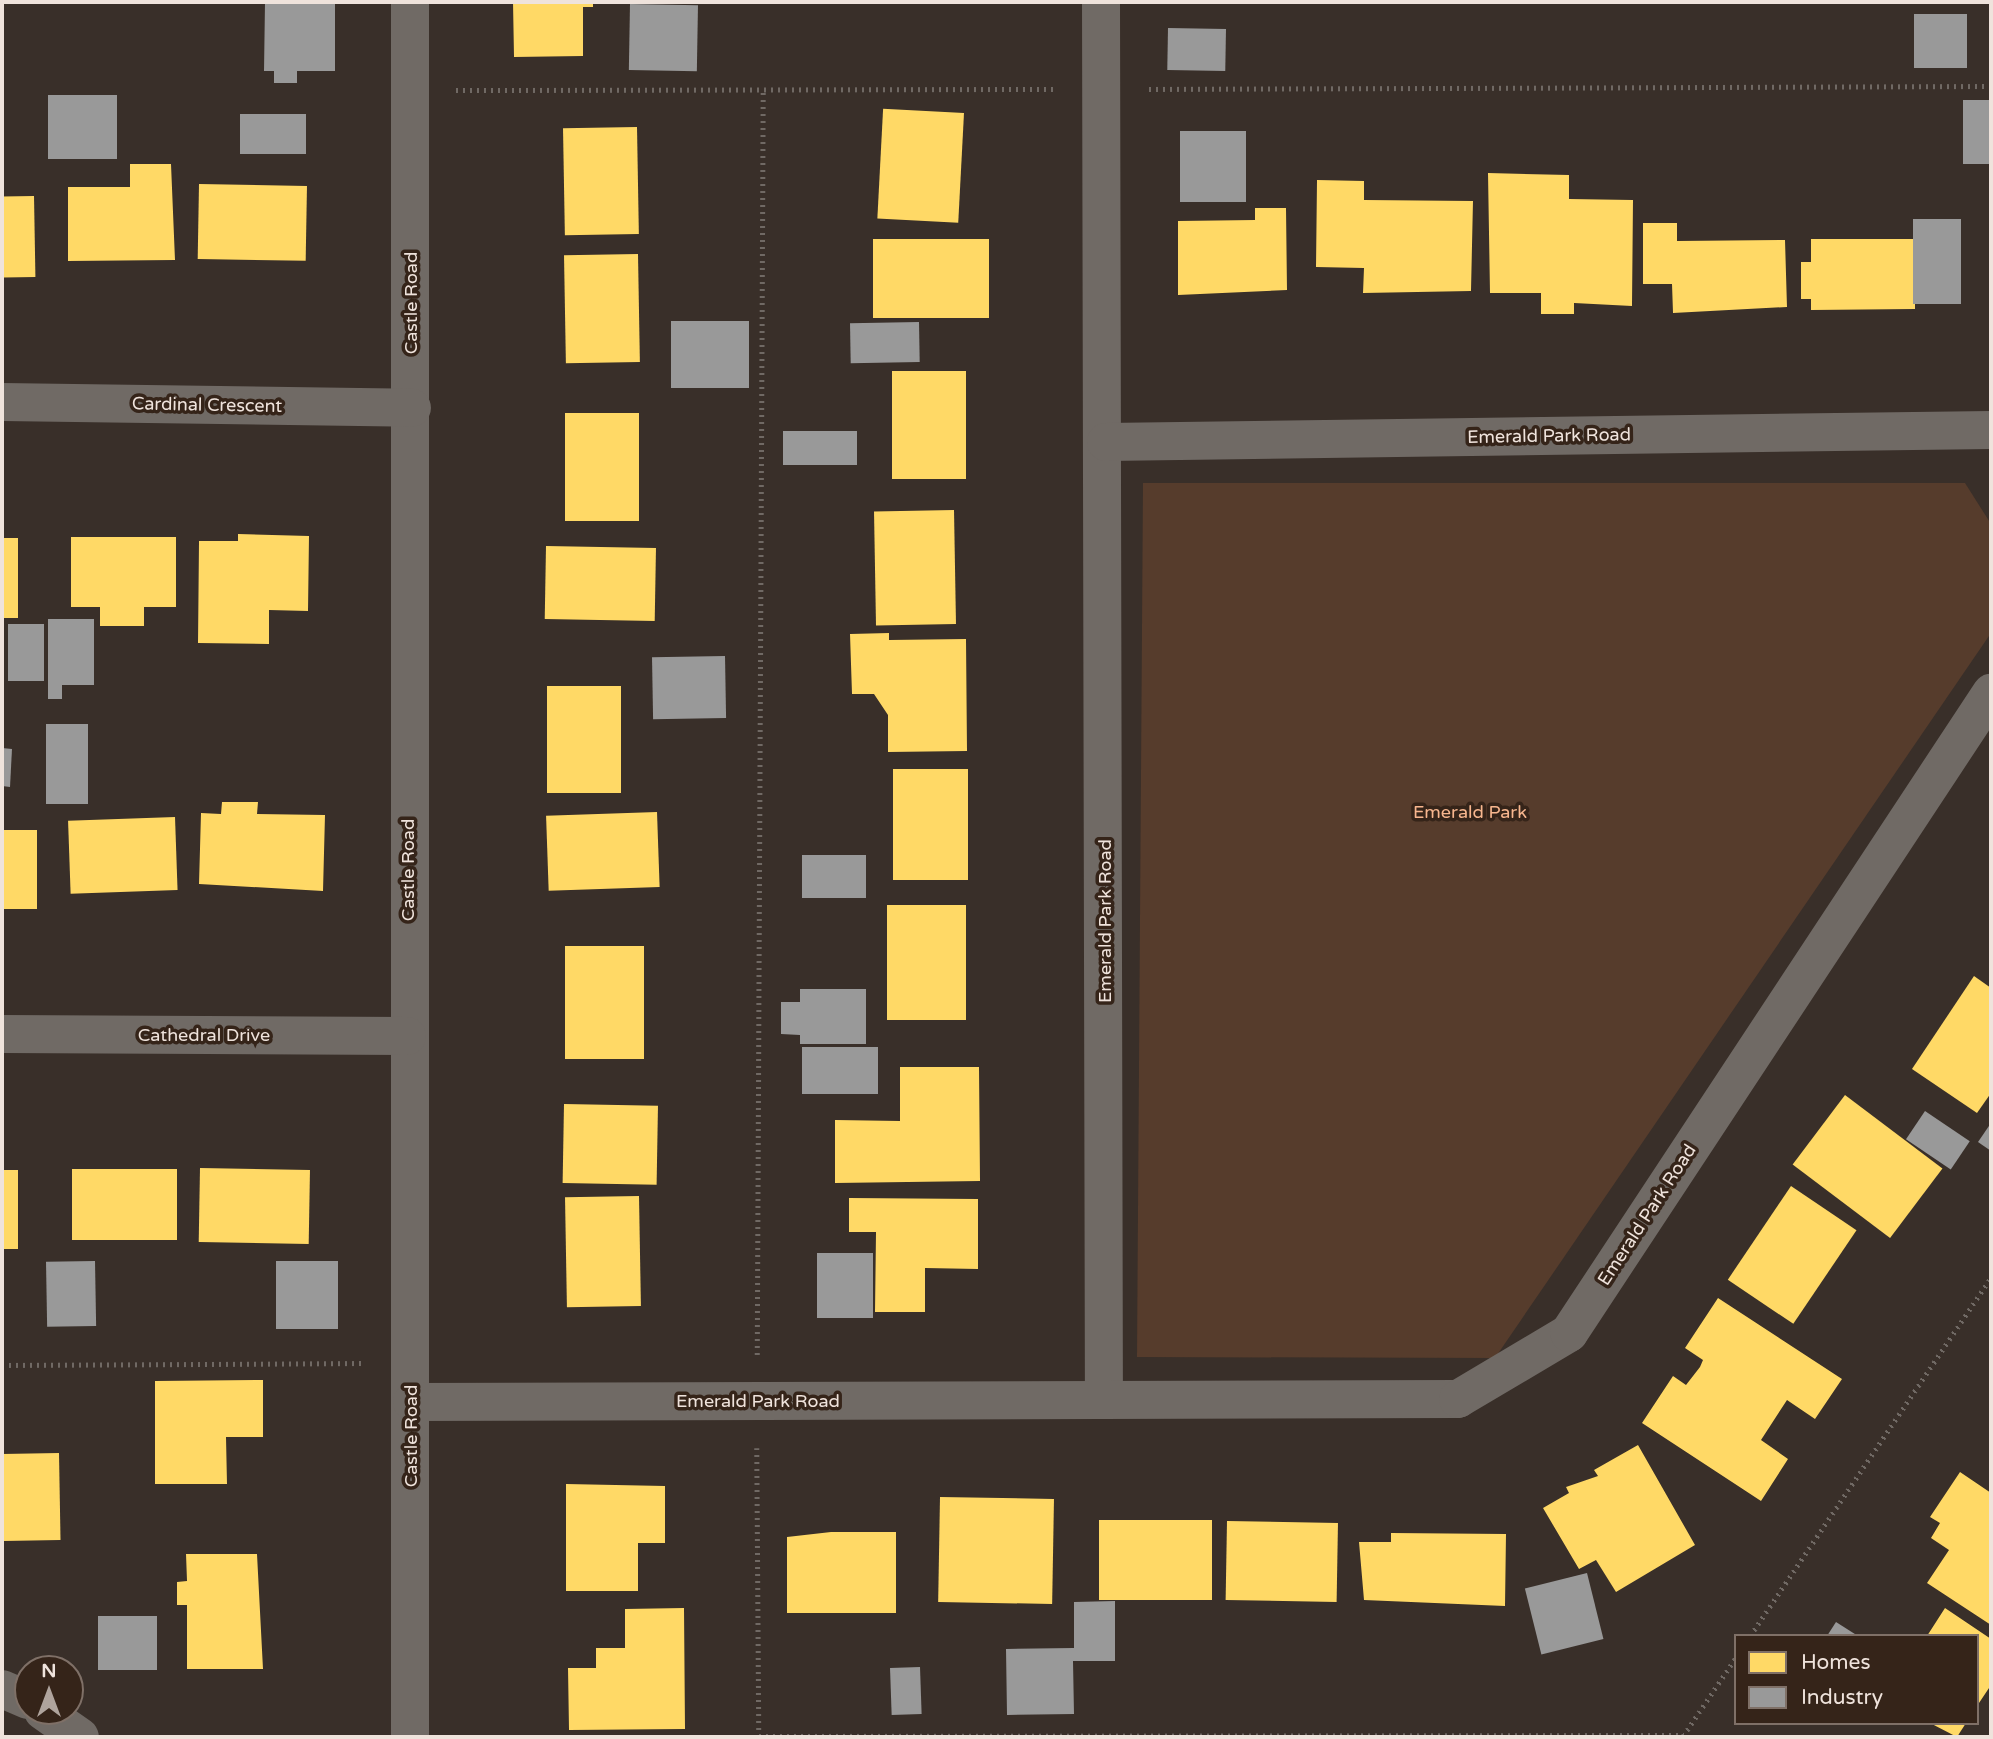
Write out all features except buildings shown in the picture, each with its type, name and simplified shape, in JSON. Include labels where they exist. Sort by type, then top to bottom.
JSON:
[{"type":"street","name":"Castle Road","points":[[410,2],[412,408],[407,1035],[412,1402],[410,1737]]},
{"type":"street","name":"Emerald Park Road","points":[[1101,2],[1106,442],[1104,1400]]},
{"type":"street","name":"Cardinal Crescent","points":[[2,402],[412,408]]},
{"type":"street","name":"Emerald Park Road","points":[[1106,442],[1991,430]]},
{"type":"street","name":"Emerald Park Road","points":[[412,1402],[1458,1399],[1569,1333],[1991,693]]},
{"type":"street","name":"Cathedral Drive","points":[[2,1034],[407,1035]]},
{"type":"street","points":[[63,1725],[80,1737]]},
{"type":"path","points":[[410,90],[1991,86]]},
{"type":"path","points":[[763,91],[757,1400],[759,1737],[1683,1736],[1734,1660]]},
{"type":"path","points":[[1751,1634],[1991,1277]]},
{"type":"path","points":[[2,1365],[411,1363]]},
{"type":"green space","name":"Emerald Park","points":[[1143,483],[1965,483],[1991,524],[1991,633],[1495,1358],[1137,1357]]}]
